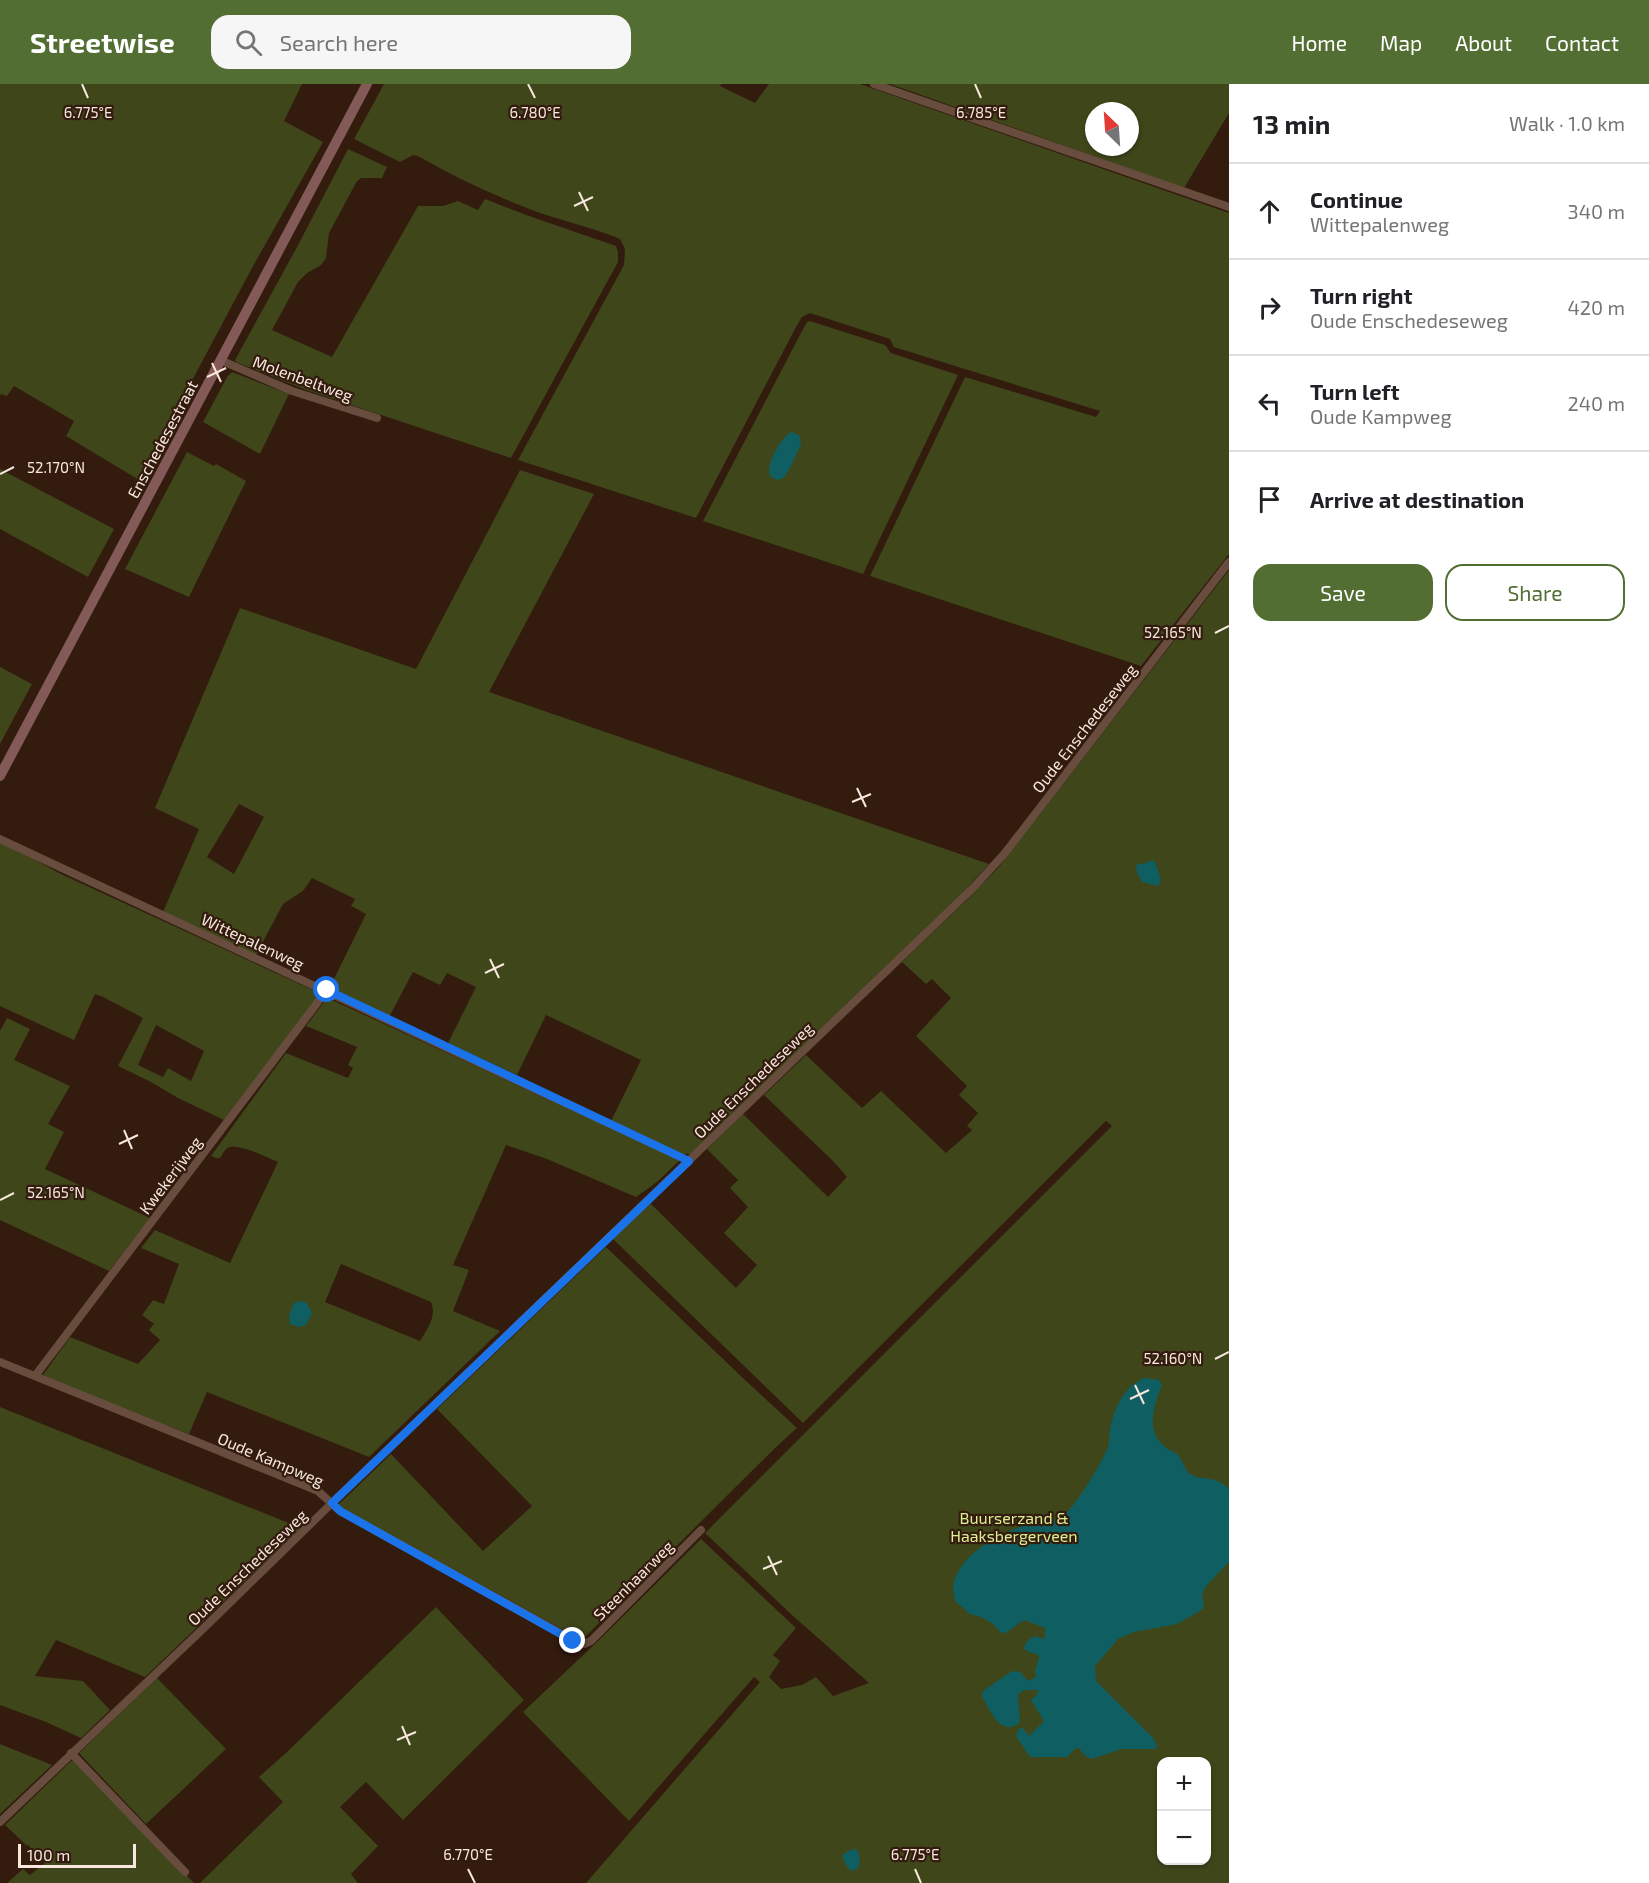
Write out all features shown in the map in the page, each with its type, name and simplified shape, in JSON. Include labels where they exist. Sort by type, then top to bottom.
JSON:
[{"type":"street","name":"Enschedesestraat","points":[[0,776],[367,84]]},
{"type":"street","points":[[874,84],[1229,207]]},
{"type":"street","name":"Molenbeltweg","points":[[220,360],[292,391],[377,418]]},
{"type":"street","name":"Oude Enschedeseweg","points":[[0,1822],[199,1634],[332,1503],[975,886],[1005,853],[1229,562]]},
{"type":"street","name":"Wittepalenweg","points":[[0,838],[689,1161]]},
{"type":"street","name":"Kwekerijweg","points":[[35,1376],[327,990]]},
{"type":"street","name":"Oude Kampweg","points":[[0,1362],[318,1491],[340,1511],[580,1644]]},
{"type":"street","name":"Steenhaarweg","points":[[580,1644],[591,1641],[702,1530]]},
{"type":"street","points":[[71,1753],[185,1872]]},
{"type":"green space","points":[[0,84],[302,84],[284,121],[323,142],[252,268],[139,480],[66,436],[74,421],[14,386],[7,396],[1,394],[0,396]]},
{"type":"green space","points":[[384,84],[721,84],[720,86],[755,103],[769,84],[860,84],[1229,213],[1229,554],[1141,666],[870,576],[965,377],[1096,417],[1100,411],[894,347],[890,339],[810,313],[802,317],[796,327],[696,518],[518,460],[624,265],[625,249],[620,239],[517,204],[418,156],[413,155],[400,162],[354,139]]},
{"type":"green space","points":[[890,84],[1229,84],[1229,113],[1184,188],[1094,156],[1139,156],[1139,102],[1085,102],[1085,153]]},
{"type":"green space","points":[[348,149],[387,167],[382,178],[361,178],[357,181],[329,233],[326,258],[321,265],[307,273],[298,282],[272,330],[332,357],[418,206],[443,206],[458,201],[478,210],[485,199],[616,246],[618,262],[511,458],[306,390],[236,362],[235,360]]},
{"type":"green space","points":[[810,321],[885,345],[891,353],[958,375],[863,574],[703,521],[802,331]]},
{"type":"green space","points":[[232,372],[289,394],[260,454],[203,422],[227,377]]},
{"type":"green space","points":[[187,452],[214,466],[216,464],[246,481],[189,597],[125,569]]},
{"type":"green space","points":[[0,469],[114,529],[88,577],[0,529]]},
{"type":"green space","points":[[520,470],[594,494],[489,692],[989,864],[965,890],[691,1154],[681,1154],[611,1121],[641,1060],[546,1015],[517,1075],[448,1043],[476,987],[447,973],[440,985],[413,972],[389,1017],[329,989],[366,914],[351,906],[355,899],[312,878],[303,891],[283,904],[256,955],[163,912],[199,829],[155,808],[240,608],[416,669]],"holes":[[[239,804],[264,817],[234,874],[207,857]]]},
{"type":"green space","name":"Buurserzand & Haaksbergerveen","points":[[1229,570],[1229,1883],[586,1883],[760,1682],[754,1677],[629,1821],[523,1712],[701,1539],[796,1628],[773,1655],[780,1661],[769,1677],[781,1689],[802,1685],[816,1677],[833,1696],[869,1683],[705,1533],[1112,1126],[1106,1121],[803,1423],[613,1239],[650,1203],[736,1288],[757,1265],[724,1233],[748,1207],[730,1188],[738,1180],[707,1149],[743,1114],[828,1197],[847,1177],[764,1095],[806,1055],[862,1108],[881,1091],[946,1153],[972,1130],[967,1126],[978,1113],[959,1095],[967,1086],[916,1036],[951,998],[932,979],[926,984],[902,962],[998,868]]},
{"type":"green space","points":[[0,667],[32,684],[0,744]]},
{"type":"green space","points":[[0,841],[63,875],[315,991],[317,995],[315,1001],[224,1120],[118,1066],[143,1018],[101,996],[95,994],[74,1040],[0,1006]],"holes":[[[156,1025],[204,1051],[191,1081],[168,1068],[163,1077],[138,1065]]]},
{"type":"green space","points":[[332,1000],[680,1160],[657,1182],[636,1197],[547,1159],[506,1145],[453,1265],[469,1270],[453,1311],[500,1331],[369,1457],[207,1392],[189,1434],[47,1379],[43,1375],[70,1337],[138,1364],[160,1340],[149,1330],[154,1324],[142,1315],[153,1300],[164,1304],[179,1264],[141,1248],[155,1230],[230,1263],[278,1162],[235,1147],[227,1149],[220,1158],[211,1156],[286,1053],[348,1078],[353,1068],[348,1065],[357,1047],[306,1026],[324,1002]],"holes":[[[341,1264],[431,1302],[432,1318],[420,1341],[325,1302]]]},
{"type":"green space","points":[[7,1018],[30,1029],[14,1060],[70,1086],[48,1124],[64,1132],[45,1169],[150,1218],[109,1271],[0,1220],[0,1031]]},
{"type":"green space","points":[[606,1247],[797,1428],[582,1640],[338,1505],[391,1454],[483,1551],[532,1506],[437,1409]]},
{"type":"green space","points":[[0,1407],[301,1528],[145,1677],[56,1640],[35,1676],[83,1681],[110,1710],[81,1738],[0,1705]]},
{"type":"green space","points":[[436,1607],[524,1700],[403,1820],[366,1782],[340,1807],[378,1846],[351,1874],[358,1883],[200,1883],[283,1802],[259,1777]]},
{"type":"green space","points":[[157,1678],[226,1749],[146,1824],[79,1753]]},
{"type":"green space","points":[[0,1744],[52,1765],[0,1814]]},
{"type":"green space","points":[[71,1761],[75,1761],[194,1883],[7,1883],[23,1869],[30,1875],[45,1863],[5,1825]]},
{"type":"water","points":[[792,432],[799,435],[801,444],[783,478],[774,479],[770,476],[769,471],[771,461],[780,443]]},
{"type":"water","points":[[1152,860],[1160,876],[1158,886],[1142,882],[1137,872],[1136,865]]},
{"type":"water","points":[[300,1301],[307,1303],[312,1313],[306,1325],[299,1327],[290,1324],[289,1316],[294,1303]]},
{"type":"water","points":[[1145,1378],[1159,1380],[1162,1385],[1153,1418],[1153,1426],[1159,1441],[1177,1454],[1190,1474],[1218,1481],[1229,1489],[1229,1562],[1206,1586],[1202,1594],[1203,1609],[1177,1624],[1134,1632],[1118,1639],[1095,1666],[1096,1681],[1154,1739],[1157,1746],[1155,1749],[1121,1749],[1092,1759],[1076,1748],[1067,1757],[1030,1757],[1016,1736],[1019,1729],[1023,1728],[1029,1736],[1044,1721],[1031,1700],[1037,1695],[1038,1690],[1024,1690],[1018,1694],[1020,1722],[1007,1727],[996,1720],[982,1696],[983,1691],[1012,1671],[1020,1672],[1028,1681],[1036,1677],[1038,1655],[1024,1648],[1027,1642],[1036,1636],[1043,1639],[1045,1628],[1024,1620],[1006,1633],[1000,1632],[993,1624],[970,1614],[955,1601],[953,1588],[956,1576],[962,1566],[981,1547],[1004,1533],[1027,1525],[1057,1519],[1071,1508],[1089,1482],[1109,1445],[1112,1421],[1117,1406],[1131,1386]]},
{"type":"water","points":[[855,1849],[858,1851],[860,1863],[857,1869],[851,1871],[842,1856]]},
{"type":"route","points":[[327,990],[689,1161],[332,1503],[340,1511],[573,1641]]}]
